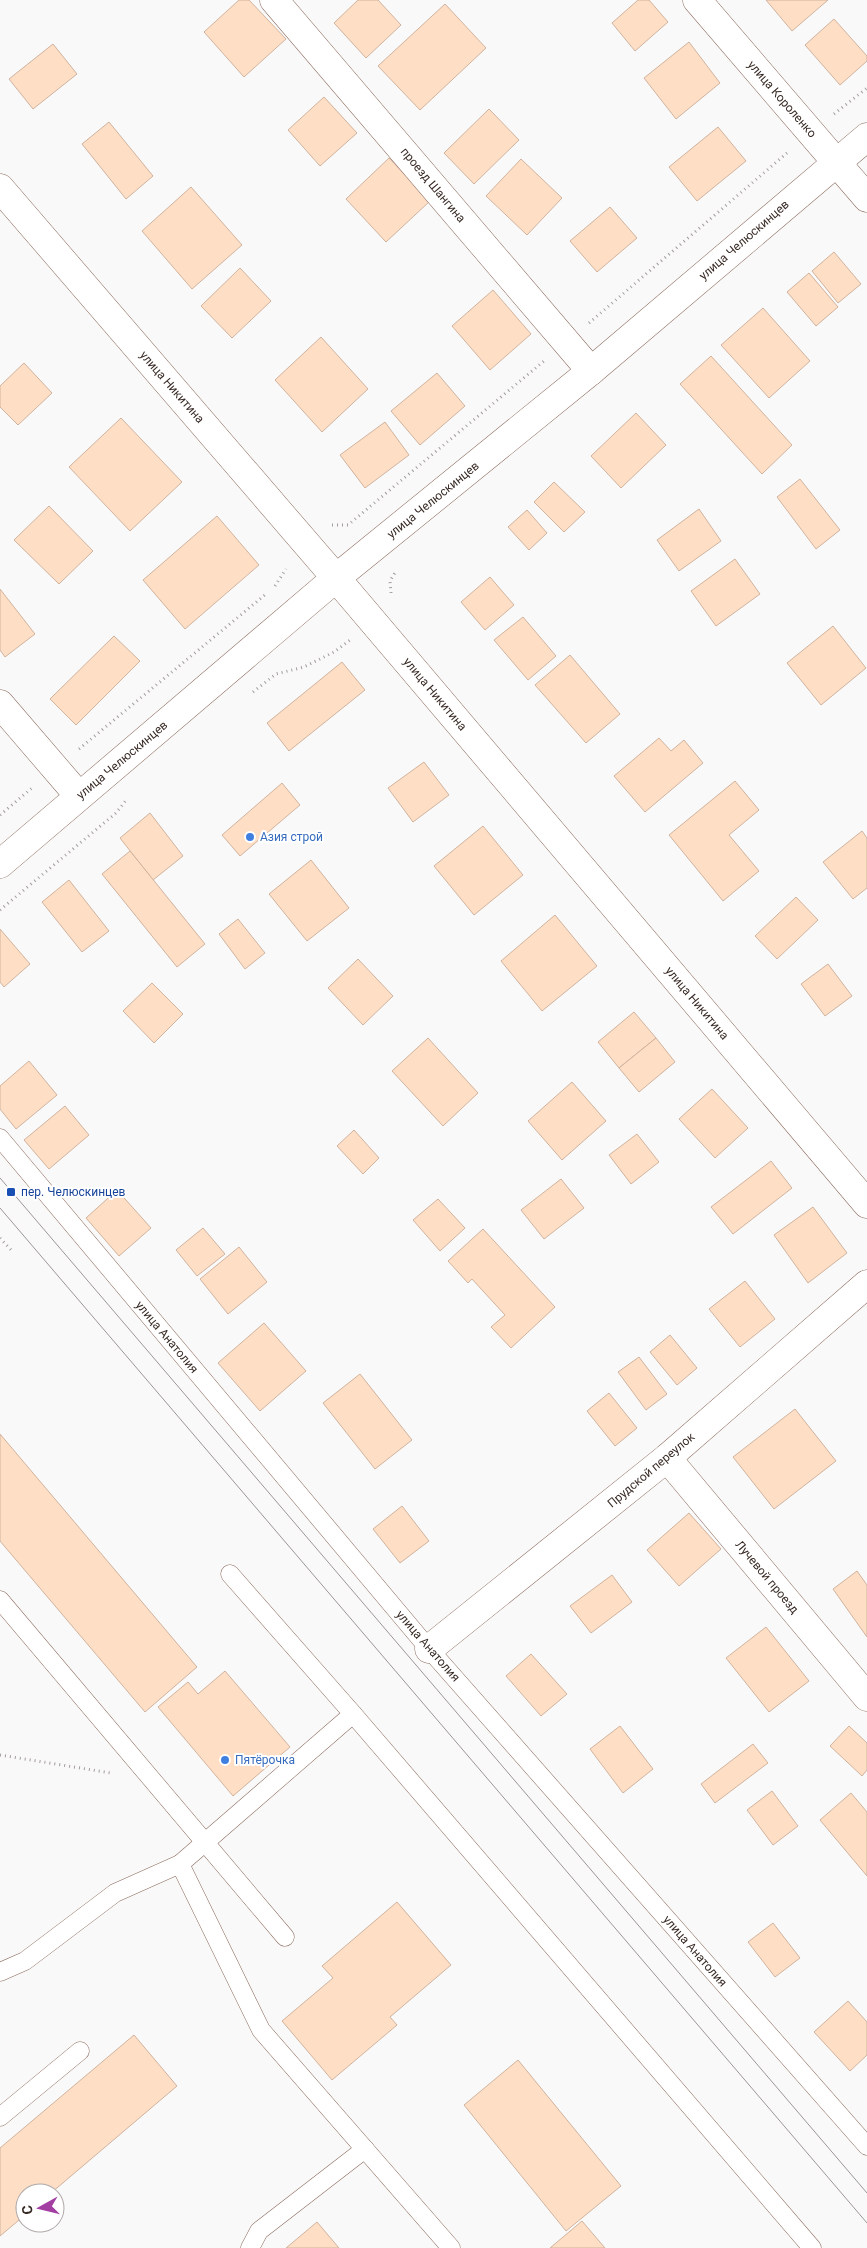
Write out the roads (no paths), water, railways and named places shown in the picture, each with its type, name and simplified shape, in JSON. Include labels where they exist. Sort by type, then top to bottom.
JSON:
[{"type":"street","name":"проезд Шангина","points":[[274,0],[591,371]]},
{"type":"street","name":"улица Короленко","points":[[697,0],[867,198]]},
{"type":"street","name":"улица Челюскинцев","points":[[0,864],[336,578],[591,371],[867,137]]},
{"type":"street","name":"улица Никитина","points":[[0,188],[336,578],[867,1204]]},
{"type":"street","points":[[0,704],[79,796]]},
{"type":"street","name":"Прудской переулок","points":[[430,1649],[667,1458],[867,1284]]},
{"type":"street","name":"Лучевой проезд","points":[[667,1458],[867,1697]]},
{"type":"lane","name":"улица Анатолия","points":[[0,1138],[430,1649],[867,2146]]},
{"type":"lane","points":[[230,1574],[354,1714],[812,2248]]},
{"type":"lane","points":[[0,1600],[285,1937]]},
{"type":"lane","points":[[0,1972],[24,1961],[115,1893],[180,1864],[354,1714]]},
{"type":"lane","points":[[180,1864],[261,2030],[451,2248]]},
{"type":"lane","points":[[0,2118],[80,2051]]},
{"type":"lane","points":[[250,2248],[259,2232],[365,2149]]},
{"type":"tram line","points":[[0,1178],[867,2193]]},
{"type":"tram line","points":[[0,1208],[867,2223]]},
{"type":"place","name":"Азия строй","points":[[250,837]]},
{"type":"place","name":"пер. Челюскинцев","points":[[11,1192]]},
{"type":"place","name":"Пятёрочка","points":[[225,1760]]}]
